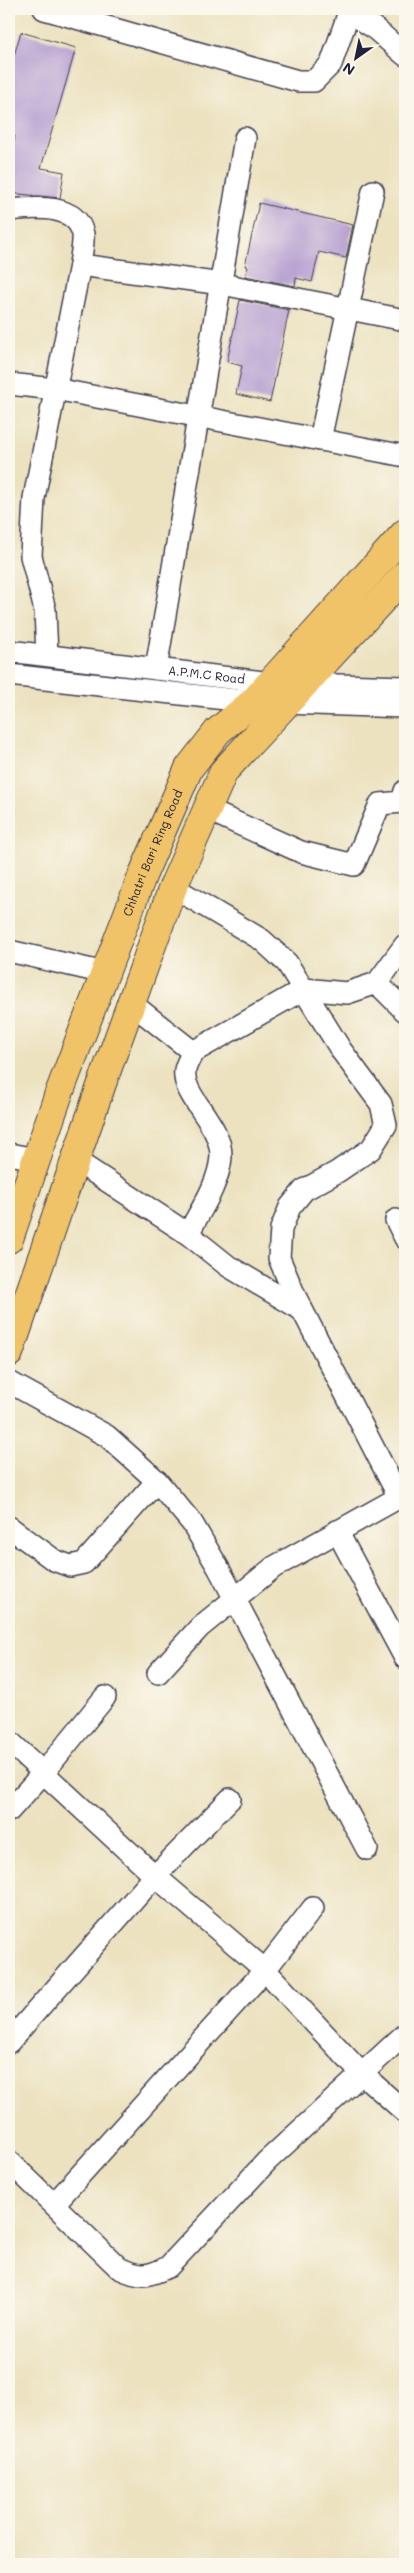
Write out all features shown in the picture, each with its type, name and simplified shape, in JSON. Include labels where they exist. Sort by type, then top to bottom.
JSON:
[{"type":"main road","name":"Chhatri Bari Ring Road","points":[[9,1239],[36,1159],[143,874],[189,768],[218,731],[278,693],[405,533]]},
{"type":"main road","points":[[9,1353],[75,1160],[173,887],[224,771],[278,693],[405,575]]},
{"type":"street","points":[[44,9],[298,81],[314,81],[331,64],[350,10],[374,27],[405,55]]},
{"type":"street","points":[[156,668],[200,416],[245,138]]},
{"type":"street","points":[[320,440],[373,191]]},
{"type":"street","points":[[9,210],[40,207],[61,211],[79,223],[83,235],[80,265],[34,498],[31,556],[45,610],[47,655]]},
{"type":"street","points":[[80,265],[222,284],[348,307],[400,319]]},
{"type":"street","points":[[9,384],[55,389],[405,456]]},
{"type":"street","name":"A.P.M.C Road","points":[[9,651],[156,668],[278,693],[405,687]]},
{"type":"street","name":"A.P.M.C Road","points":[[9,675],[278,693],[405,707]]},
{"type":"street","points":[[208,810],[301,852],[354,865],[380,804],[402,802],[405,791]]},
{"type":"street","points":[[158,1673],[200,1627],[274,1567],[402,1496],[302,1310],[279,1258],[281,1229],[290,1207],[304,1190],[337,1172],[370,1149],[386,1125],[381,1104],[341,1050],[287,963],[262,940],[173,887]]},
{"type":"street","points":[[188,1234],[215,1181],[221,1156],[212,1123],[186,1086],[185,1069],[193,1052],[304,989],[347,993],[377,982],[405,945]]},
{"type":"street","points":[[9,951],[106,973]]},
{"type":"street","points":[[377,982],[405,1011]]},
{"type":"street","points":[[131,1003],[193,1052]]},
{"type":"street","points":[[9,1154],[36,1159]]},
{"type":"street","points":[[75,1160],[188,1234],[228,1266],[302,1310]]},
{"type":"street","points":[[9,1382],[107,1436],[157,1481],[192,1523],[235,1600],[367,1850]]},
{"type":"street","points":[[9,1527],[54,1560],[70,1566],[84,1563],[157,1481]]},
{"type":"street","points":[[336,1531],[405,1658]]},
{"type":"street","points":[[9,1811],[44,1772],[104,1697]]},
{"type":"street","points":[[9,1741],[155,1876],[265,1970],[361,2073],[405,2112]]},
{"type":"street","points":[[9,2042],[155,1876],[230,1799]]},
{"type":"street","points":[[54,2204],[265,1970],[314,1908]]},
{"type":"street","points":[[9,2161],[119,2268],[136,2276],[151,2275],[168,2267],[267,2161],[405,2034]]},
{"type":"building","points":[[21,32],[76,48],[41,168],[64,172],[60,198],[9,193],[9,173],[15,136],[9,134],[9,72]]},
{"type":"building","points":[[259,203],[353,225],[346,258],[319,252],[312,282],[296,278],[295,286],[245,276],[248,267],[245,266]]},
{"type":"building","points":[[240,300],[289,310],[270,402],[236,394],[242,366],[227,362]]}]
